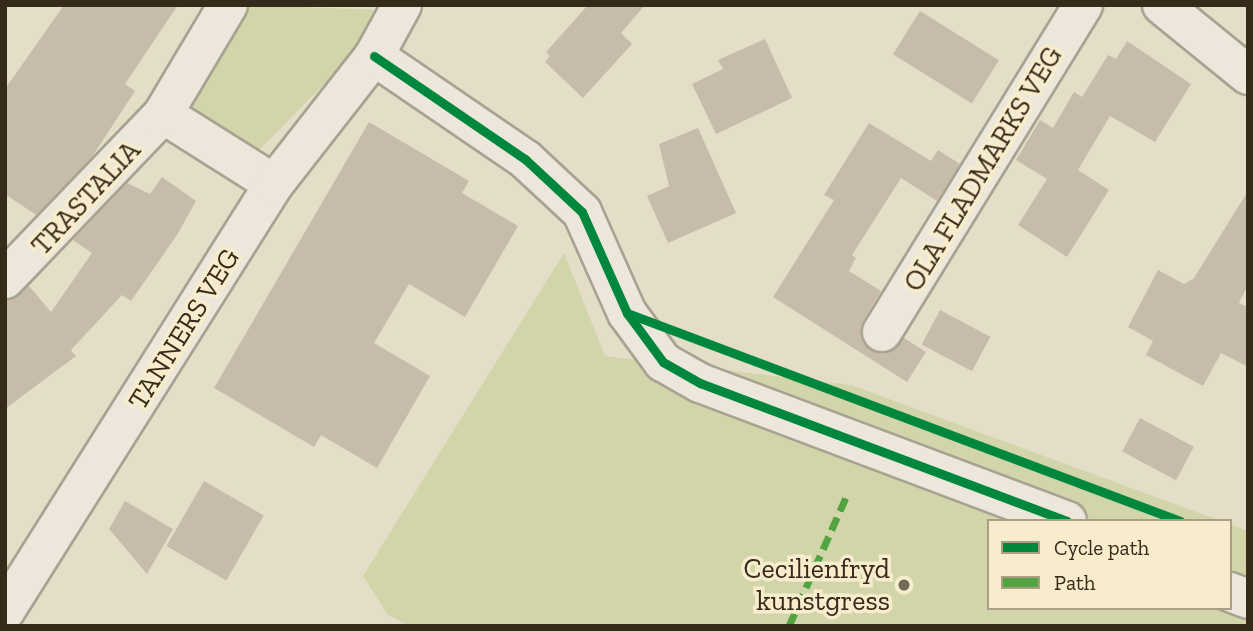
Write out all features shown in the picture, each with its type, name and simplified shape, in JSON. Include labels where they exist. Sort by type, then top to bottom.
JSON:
[{"type":"street","name":"TRASTALIA","points":[[5,279],[163,114],[228,5]]},
{"type":"street","name":"TANNERS VEG","points":[[5,611],[274,184],[374,56],[402,5]]},
{"type":"street","name":"OLA FLADMARKS VEG","points":[[882,332],[1083,5]]},
{"type":"street","points":[[1162,5],[1248,75]]},
{"type":"street","points":[[374,56],[526,159],[582,212],[632,322],[663,362],[700,383],[1062,519]]},
{"type":"street","points":[[163,114],[274,184]]},
{"type":"green space","points":[[242,5],[386,10],[363,45],[256,153],[183,108]]},
{"type":"green space","points":[[564,253],[605,356],[851,385],[1216,519],[987,519],[987,610],[1232,610],[1232,525],[1248,531],[1248,626],[409,626],[388,615],[363,576]]},
{"type":"building","points":[[64,5],[178,5],[125,84],[135,91],[92,157],[36,215],[5,194],[5,89]]},
{"type":"building","points":[[588,5],[645,5],[621,33],[632,44],[583,98],[545,62],[550,56],[546,52]]},
{"type":"building","points":[[920,11],[999,60],[972,104],[893,54]]},
{"type":"building","points":[[765,39],[792,98],[716,134],[692,84],[723,69],[718,60]]},
{"type":"building","points":[[1127,41],[1191,84],[1155,142],[1110,116],[1078,170],[1109,190],[1067,257],[1018,225],[1047,179],[1016,160],[1040,120],[1053,128],[1074,92],[1082,97],[1108,55],[1116,59]]},
{"type":"building","points":[[369,122],[469,181],[462,193],[518,226],[465,317],[409,284],[374,343],[430,376],[377,468],[321,435],[314,447],[214,388]]},
{"type":"building","points":[[869,123],[931,161],[938,150],[960,164],[937,201],[901,178],[852,255],[856,258],[849,271],[881,291],[863,321],[863,343],[882,354],[904,338],[926,352],[907,382],[773,297],[834,200],[824,195]]},
{"type":"building","points":[[698,128],[736,213],[668,243],[647,196],[669,186],[659,144]]},
{"type":"building","points":[[162,177],[196,201],[177,235],[131,301],[122,295],[71,350],[76,356],[5,409],[5,300],[29,286],[51,312],[92,253],[73,240],[127,183],[150,194]]},
{"type":"building","points":[[1248,191],[1248,285],[1239,303],[1248,307],[1248,367],[1221,353],[1203,386],[1146,355],[1153,341],[1128,327],[1158,270],[1184,284],[1194,278]]},
{"type":"building","points":[[940,310],[990,337],[972,371],[922,344]]},
{"type":"building","points":[[1140,418],[1194,447],[1176,480],[1122,452]]},
{"type":"building","points":[[204,481],[264,516],[226,580],[167,546]]},
{"type":"building","points":[[125,501],[173,529],[147,574],[109,529]]},
{"type":"marked path","points":[[789,626],[848,493]]},
{"type":"cycle path","points":[[374,56],[525,159],[582,212],[627,313],[663,362],[700,383],[1062,519]]},
{"type":"cycle path","points":[[627,313],[1175,519]]},
{"type":"place","name":"Cecilienfryd kunstgress","points":[[904,585]]}]
